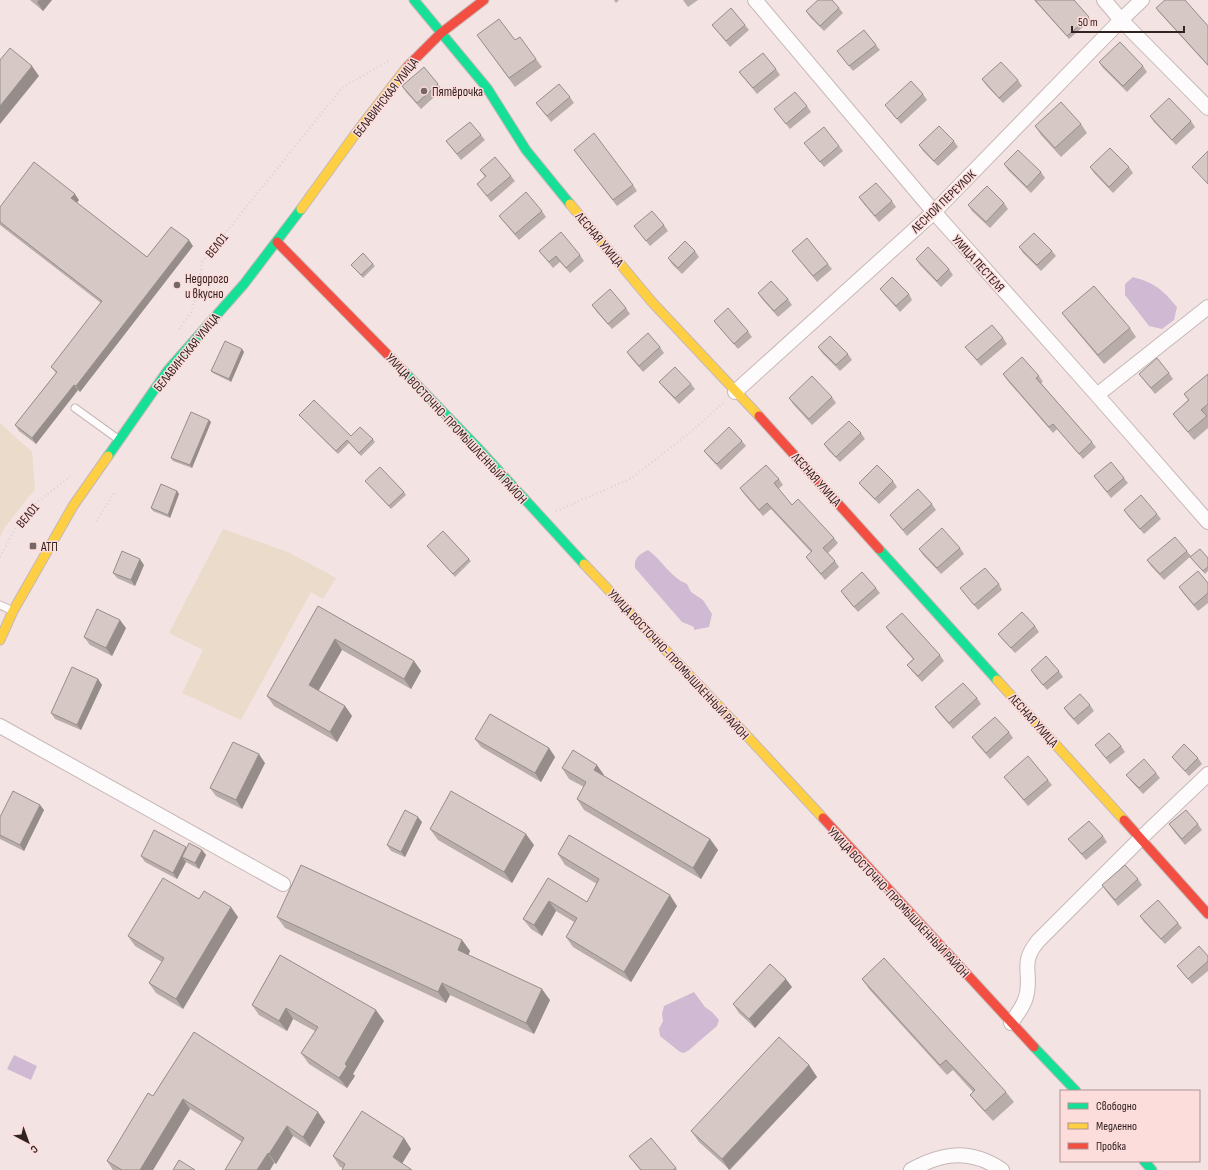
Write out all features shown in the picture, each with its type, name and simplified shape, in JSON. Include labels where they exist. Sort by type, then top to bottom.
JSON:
[{"type":"street","name":"ЛЕСНАЯ УЛИЦА","points":[[414,0],[487,88],[526,150],[652,302],[778,436],[1208,914]]},
{"type":"street","name":"БЕЛАВИНСКАЯ УЛИЦА","points":[[0,640],[13,611],[73,506],[168,370],[244,284],[277,242],[359,129],[411,62],[441,33],[484,0]]},
{"type":"street","name":"УЛИЦА ПЕСТЕЛЯ","points":[[754,0],[934,212],[1098,395],[1208,522]]},
{"type":"street","points":[[1104,0],[1121,20],[1208,108]]},
{"type":"street","name":"ЛЕСНОЙ ПЕРЕУЛОК","points":[[735,392],[934,212],[1142,0]]},
{"type":"street","name":"УЛИЦА ВОСТОЧНО-ПРОМЫШЛЕННЫЙ РАЙОН","points":[[277,242],[395,361],[509,481],[541,518],[1075,1090]]},
{"type":"street","points":[[1098,395],[1208,307]]},
{"type":"street","points":[[0,726],[283,884]]},
{"type":"street","points":[[1011,1023],[1023,1006],[1027,993],[1027,960],[1030,950],[1038,940],[1141,838],[1208,774]]},
{"type":"street","points":[[911,1170],[927,1161],[954,1155],[976,1156],[1002,1170]]},
{"type":"lane","points":[[75,408],[119,440]]},
{"type":"lane","points":[[0,605],[13,611]]},
{"type":"path","name":"ВЕЛО1","points":[[178,331],[191,312],[198,290],[202,262],[342,88],[393,58]]},
{"type":"path","points":[[541,518],[632,478],[693,430],[735,392]]},
{"type":"path","name":"ВЕЛО1","points":[[0,557],[17,525],[35,504],[74,474]]},
{"type":"path","points":[[96,521],[115,492]]},
{"type":"shaded area","points":[[1133,277],[1153,284],[1177,307],[1174,320],[1162,329],[1149,326],[1125,295],[1125,284]]},
{"type":"shaded area","points":[[0,423],[32,452],[35,489],[5,527],[0,537]]},
{"type":"shaded area","points":[[223,529],[288,552],[336,578],[323,599],[311,592],[241,720],[182,693],[203,650],[169,633]]},
{"type":"shaded area","points":[[648,550],[671,573],[687,584],[691,592],[703,600],[712,614],[709,627],[694,630],[694,627],[682,622],[635,568],[636,559]]},
{"type":"shaded area","points":[[694,992],[705,1007],[719,1020],[717,1026],[684,1053],[680,1052],[660,1036],[659,1029],[663,1021],[662,1014],[664,1006]]},
{"type":"shaded area","points":[[14,1055],[37,1066],[31,1080],[7,1069]]},
{"type":"building","points":[[818,0],[832,0],[839,8],[820,26],[806,11]]},
{"type":"building","points":[[1035,0],[1074,0],[1089,17],[1067,36]]},
{"type":"building","points":[[1165,0],[1185,0],[1208,26],[1208,65],[1156,8]]},
{"type":"building","points":[[731,8],[745,25],[726,41],[712,25]]},
{"type":"building","points":[[499,19],[515,40],[520,37],[536,59],[509,78],[477,35]]},
{"type":"building","points":[[864,30],[876,45],[849,66],[837,51]]},
{"type":"building","points":[[1120,42],[1143,66],[1123,86],[1099,62]]},
{"type":"building","points":[[10,48],[32,66],[0,106],[0,60]]},
{"type":"building","points":[[763,53],[776,69],[753,88],[739,72]]},
{"type":"building","points":[[1001,62],[1018,80],[999,98],[982,79]]},
{"type":"building","points":[[424,67],[438,84],[417,103],[402,86]]},
{"type":"building","points":[[911,81],[923,94],[897,119],[885,105]]},
{"type":"building","points":[[559,84],[570,97],[547,116],[536,103]]},
{"type":"building","points":[[795,92],[807,106],[786,124],[774,109]]},
{"type":"building","points":[[1169,98],[1191,121],[1172,140],[1150,116]]},
{"type":"building","points":[[1061,102],[1081,124],[1055,148],[1035,126]]},
{"type":"building","points":[[470,122],[481,135],[457,154],[446,141]]},
{"type":"building","points":[[939,126],[954,141],[934,161],[919,145]]},
{"type":"building","points":[[824,127],[839,146],[820,162],[804,143]]},
{"type":"building","points":[[594,133],[633,185],[613,200],[574,150]]},
{"type":"building","points":[[1110,148],[1129,167],[1109,187],[1090,167]]},
{"type":"building","points":[[1018,150],[1041,172],[1027,187],[1004,164]]},
{"type":"building","points":[[1208,151],[1208,184],[1192,167]]},
{"type":"building","points":[[495,157],[511,176],[487,196],[477,184],[486,176],[480,170]]},
{"type":"building","points":[[34,162],[75,194],[71,198],[147,257],[171,227],[189,240],[76,386],[74,385],[32,438],[15,425],[57,372],[51,367],[102,301],[0,222],[0,207]]},
{"type":"building","points":[[876,183],[892,201],[875,216],[859,197]]},
{"type":"building","points":[[987,186],[1004,203],[986,222],[968,205]]},
{"type":"building","points":[[526,192],[542,211],[515,234],[499,216]]},
{"type":"building","points":[[652,211],[664,225],[646,241],[634,226]]},
{"type":"building","points":[[561,232],[580,255],[566,268],[556,256],[549,262],[539,251]]},
{"type":"building","points":[[1034,233],[1052,251],[1037,265],[1019,247]]},
{"type":"building","points":[[807,238],[828,264],[813,276],[792,251]]},
{"type":"building","points":[[685,241],[695,251],[678,268],[668,258]]},
{"type":"building","points":[[928,247],[949,269],[937,281],[916,259]]},
{"type":"building","points":[[363,253],[373,264],[361,275],[351,265]]},
{"type":"building","points":[[892,277],[909,294],[896,306],[880,289]]},
{"type":"building","points":[[771,281],[788,299],[774,311],[758,293]]},
{"type":"building","points":[[1094,286],[1130,328],[1098,355],[1062,313]]},
{"type":"building","points":[[610,289],[626,308],[608,324],[592,305]]},
{"type":"building","points":[[728,308],[748,331],[734,344],[714,321]]},
{"type":"building","points":[[992,325],[1003,338],[977,360],[965,347]]},
{"type":"building","points":[[648,333],[660,347],[639,366],[627,352]]},
{"type":"building","points":[[830,336],[848,354],[836,365],[818,347]]},
{"type":"building","points":[[225,341],[242,349],[229,379],[211,371]]},
{"type":"building","points":[[1022,357],[1039,376],[1036,378],[1092,442],[1079,454],[1053,424],[1049,427],[1003,374]]},
{"type":"building","points":[[1157,358],[1169,373],[1151,388],[1139,374]]},
{"type":"building","points":[[675,367],[691,384],[675,398],[659,382]]},
{"type":"building","points":[[1208,374],[1208,404],[1201,410],[1207,416],[1188,432],[1173,414],[1189,400],[1184,394]]},
{"type":"building","points":[[812,376],[832,397],[809,419],[789,398]]},
{"type":"building","points":[[314,400],[351,436],[360,427],[373,439],[359,453],[347,440],[336,451],[299,415]]},
{"type":"building","points":[[191,412],[209,420],[190,465],[171,458]]},
{"type":"building","points":[[849,421],[861,433],[836,457],[824,444]]},
{"type":"building","points":[[729,427],[742,441],[717,464],[704,451]]},
{"type":"building","points":[[1111,462],[1124,478],[1107,492],[1094,476]]},
{"type":"building","points":[[766,465],[779,479],[774,483],[792,505],[798,499],[834,538],[823,548],[835,561],[821,574],[806,557],[812,551],[767,503],[759,510],[740,488]]},
{"type":"building","points":[[877,465],[893,481],[875,499],[859,483]]},
{"type":"building","points":[[380,467],[404,492],[389,506],[365,481]]},
{"type":"building","points":[[161,484],[177,491],[168,515],[151,508]]},
{"type":"building","points":[[918,489],[932,504],[903,530],[890,515]]},
{"type":"building","points":[[1141,495],[1157,514],[1140,529],[1124,510]]},
{"type":"building","points":[[942,528],[960,548],[937,568],[919,549]]},
{"type":"building","points":[[443,531],[469,559],[453,574],[427,546]]},
{"type":"building","points":[[1175,537],[1187,551],[1160,574],[1147,560]]},
{"type":"building","points":[[1200,549],[1208,558],[1208,567],[1203,571],[1190,557]]},
{"type":"building","points":[[122,551],[140,559],[131,580],[113,573]]},
{"type":"building","points":[[985,568],[999,584],[974,605],[960,588]]},
{"type":"building","points":[[1198,571],[1208,583],[1208,593],[1194,605],[1179,587]]},
{"type":"building","points":[[862,572],[876,588],[854,607],[841,591]]},
{"type":"building","points":[[318,606],[414,661],[404,679],[335,639],[309,685],[345,706],[330,732],[267,696]]},
{"type":"building","points":[[97,609],[120,620],[106,648],[84,637]]},
{"type":"building","points":[[1022,612],[1035,626],[1011,648],[998,634]]},
{"type":"building","points":[[902,613],[940,655],[918,676],[907,665],[914,659],[886,627]]},
{"type":"building","points":[[1046,656],[1059,671],[1043,685],[1031,670]]},
{"type":"building","points":[[72,667],[98,679],[77,725],[51,713]]},
{"type":"building","points":[[963,683],[977,698],[949,723],[935,707]]},
{"type":"building","points":[[1080,694],[1090,705],[1074,719],[1064,708]]},
{"type":"building","points":[[490,714],[549,748],[535,773],[475,739]]},
{"type":"building","points":[[995,717],[1009,732],[986,753],[972,737]]},
{"type":"building","points":[[1109,733],[1121,746],[1106,758],[1095,745]]},
{"type":"building","points":[[233,742],[259,754],[236,800],[210,788]]},
{"type":"building","points":[[1184,744],[1198,758],[1185,771],[1172,757]]},
{"type":"building","points":[[573,750],[597,765],[594,770],[710,839],[693,868],[577,799],[586,782],[562,768]]},
{"type":"building","points":[[1028,756],[1048,780],[1024,800],[1004,777]]},
{"type":"building","points":[[1144,759],[1156,773],[1139,788],[1126,775]]},
{"type":"building","points":[[13,791],[40,805],[20,845],[0,835],[0,817]]},
{"type":"building","points":[[451,791],[526,834],[504,872],[430,829]]},
{"type":"building","points":[[405,810],[418,817],[401,852],[387,845]]},
{"type":"building","points":[[1186,810],[1198,824],[1182,839],[1169,824]]},
{"type":"building","points":[[1089,821],[1103,836],[1082,854],[1068,839]]},
{"type":"building","points":[[154,830],[186,847],[173,873],[141,856]]},
{"type":"building","points":[[569,835],[670,895],[624,972],[566,937],[577,918],[549,901],[534,925],[523,919],[548,878],[587,902],[599,879],[558,854]]},
{"type":"building","points":[[189,843],[202,850],[195,863],[182,857]]},
{"type":"building","points":[[301,865],[462,940],[458,950],[542,989],[526,1023],[442,983],[438,992],[277,917]]},
{"type":"building","points":[[1125,865],[1138,879],[1115,900],[1102,885]]},
{"type":"building","points":[[163,878],[199,899],[204,891],[231,907],[176,999],[149,983],[164,958],[128,936]]},
{"type":"building","points":[[1158,900],[1178,923],[1161,939],[1140,916]]},
{"type":"building","points":[[1199,946],[1208,956],[1208,961],[1188,979],[1177,966]]},
{"type":"building","points":[[280,955],[376,1010],[345,1064],[347,1066],[339,1078],[301,1053],[318,1027],[286,1008],[279,1021],[252,1005]]},
{"type":"building","points":[[884,958],[1006,1092],[985,1111],[970,1095],[975,1090],[946,1060],[940,1065],[862,979]]},
{"type":"building","points":[[770,964],[786,979],[749,1019],[733,1004]]},
{"type":"building","points":[[194,1032],[318,1112],[303,1137],[287,1126],[257,1170],[225,1170],[244,1138],[183,1099],[140,1170],[122,1170],[107,1161],[148,1093],[153,1096]]},
{"type":"building","points":[[779,1037],[809,1065],[722,1159],[691,1131]]},
{"type":"building","points":[[362,1111],[404,1138],[393,1157],[412,1170],[342,1170],[345,1164],[333,1156]]},
{"type":"building","points":[[651,1138],[676,1168],[673,1170],[641,1170],[629,1156]]},
{"type":"building","points":[[179,1160],[195,1170],[173,1170]]},
{"type":"traffic: fast","points":[[414,0],[487,88],[526,150],[570,204]]},
{"type":"traffic: fast","points":[[108,456],[168,370],[244,284],[301,209]]},
{"type":"traffic: fast","points":[[392,359],[477,447],[584,564]]},
{"type":"traffic: fast","points":[[879,549],[997,680]]},
{"type":"traffic: fast","points":[[1034,1047],[1075,1090]]},
{"type":"traffic: fast","points":[[1145,1162],[1152,1170]]},
{"type":"traffic: slow","points":[[301,209],[359,129],[408,66]]},
{"type":"traffic: slow","points":[[570,204],[652,302],[759,416]]},
{"type":"traffic: slow","points":[[0,640],[13,611],[73,506],[108,456]]},
{"type":"traffic: slow","points":[[584,564],[823,818]]},
{"type":"traffic: slow","points":[[997,680],[1124,820]]},
{"type":"traffic: jam","points":[[408,66],[441,33],[484,0]]},
{"type":"traffic: jam","points":[[277,242],[392,359]]},
{"type":"traffic: jam","points":[[759,416],[879,549]]},
{"type":"traffic: jam","points":[[823,818],[1034,1047]]},
{"type":"traffic: jam","points":[[1124,820],[1208,914]]},
{"type":"place","name":"Пятёрочка","points":[[424,91]]},
{"type":"place","name":"Недорого и вкусно","points":[[177,285]]},
{"type":"place","name":"АТП","points":[[33,546]]}]
